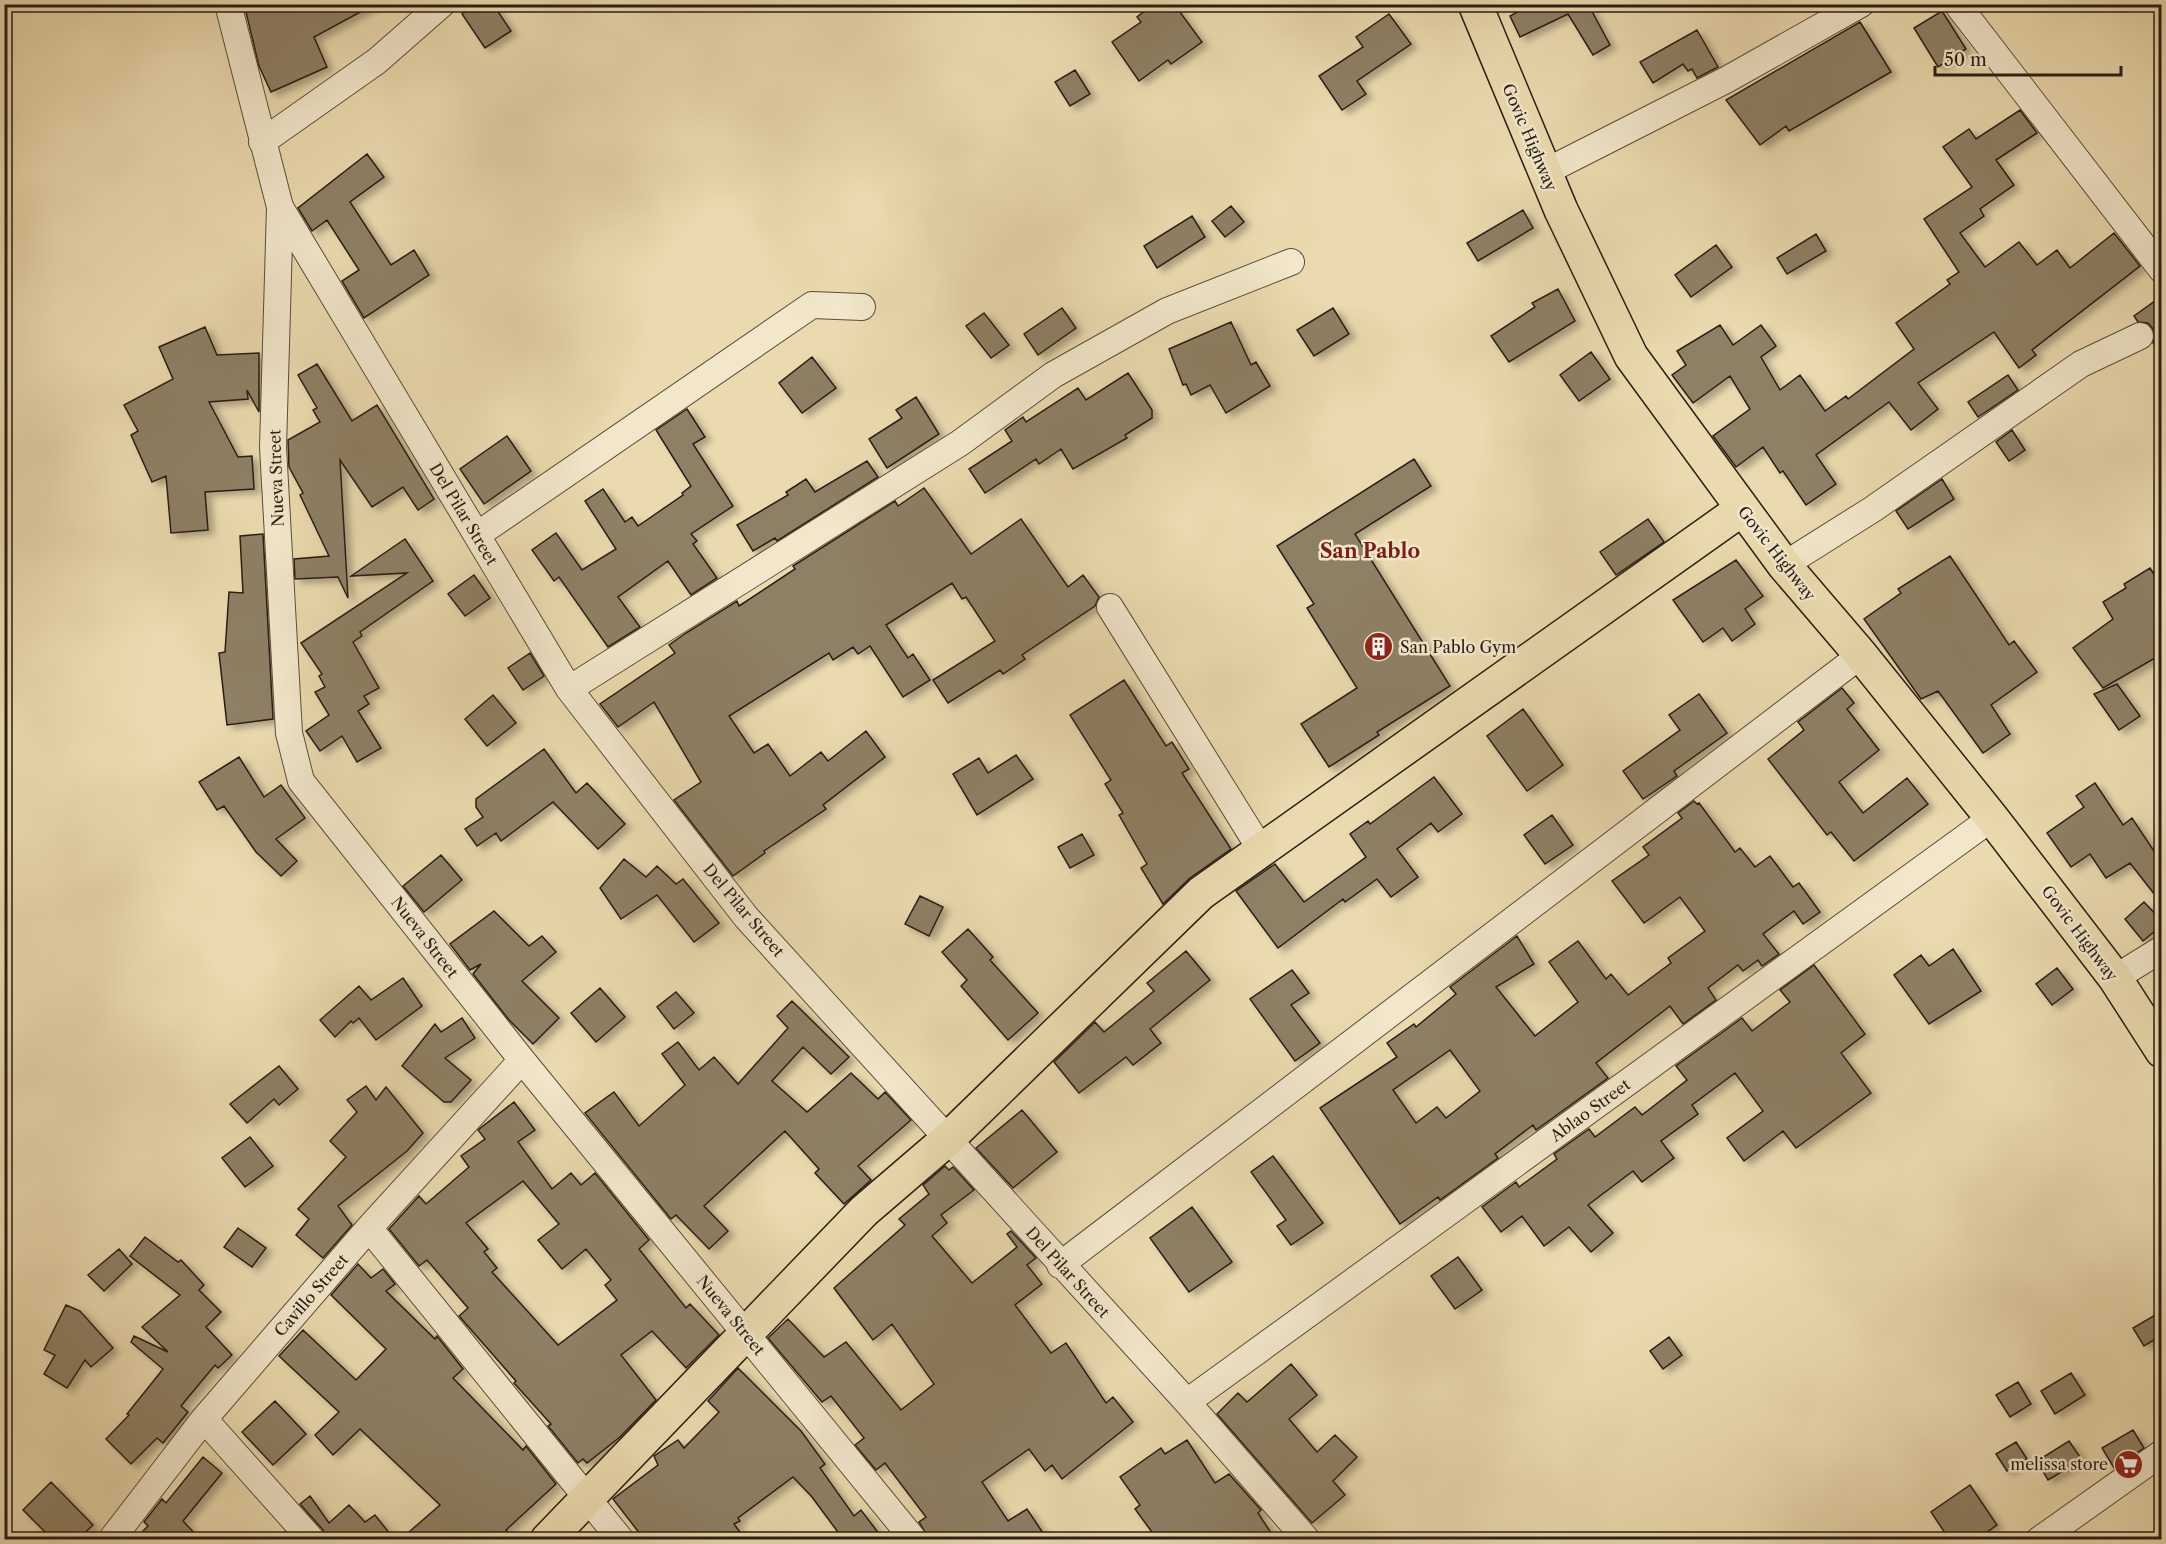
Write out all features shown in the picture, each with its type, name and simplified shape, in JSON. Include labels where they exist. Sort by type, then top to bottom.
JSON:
[{"type":"main road","name":"Govic Highway","points":[[1475,4],[1545,172],[1631,356],[1784,565],[1862,655],[1992,818],[2115,978],[2162,1051]]},
{"type":"main road","points":[[547,1539],[864,1211],[949,1138],[1201,892],[1742,509]]},
{"type":"street","points":[[228,4],[280,207]]},
{"type":"street","points":[[262,142],[377,61],[442,4]]},
{"type":"street","points":[[1545,172],[1726,80],[1861,4]]},
{"type":"street","points":[[1957,4],[2162,270]]},
{"type":"street","name":"Del Pilar Street","points":[[280,207],[569,689],[746,917],[949,1138],[1307,1539]]},
{"type":"street","name":"Nueva Street","points":[[280,207],[273,447],[289,733],[301,781],[522,1060],[914,1539]]},
{"type":"street","points":[[569,689],[950,450],[1053,375],[1167,311],[1291,262]]},
{"type":"street","points":[[477,535],[812,305],[862,307]]},
{"type":"street","points":[[1784,565],[1874,510],[2081,364],[2140,336]]},
{"type":"street","points":[[1110,607],[1261,850]]},
{"type":"street","points":[[1060,1265],[1862,655]]},
{"type":"street","name":"Ablao Street","points":[[1187,1402],[1992,818]]},
{"type":"street","points":[[2115,978],[2162,949]]},
{"type":"street","name":"Cavillo Street","points":[[111,1539],[204,1419],[369,1228],[522,1060]]},
{"type":"street","points":[[369,1228],[621,1539]]},
{"type":"street","points":[[204,1419],[312,1539]]},
{"type":"street","points":[[2039,1539],[2162,1453]]},
{"type":"building","points":[[244,4],[375,4],[314,37],[327,67],[271,92],[259,66]]},
{"type":"building","points":[[476,4],[493,4],[511,31],[485,48],[462,14]]},
{"type":"building","points":[[1154,4],[1174,4],[1202,42],[1171,64],[1168,60],[1139,81],[1112,42],[1141,22],[1137,17]]},
{"type":"building","points":[[1532,4],[1588,4],[1610,45],[1593,55],[1568,14],[1520,37],[1510,16]]},
{"type":"building","points":[[1942,11],[1966,49],[1938,67],[1914,28]]},
{"type":"building","points":[[1389,14],[1411,44],[1357,81],[1366,94],[1342,110],[1319,76],[1363,47],[1356,37]]},
{"type":"building","points":[[1860,22],[1891,72],[1789,131],[1786,126],[1760,145],[1726,100]]},
{"type":"building","points":[[1697,30],[1718,67],[1697,78],[1692,69],[1688,71],[1683,64],[1653,83],[1640,62]]},
{"type":"building","points":[[1075,70],[1090,94],[1070,106],[1055,82]]},
{"type":"building","points":[[2020,110],[2037,133],[1996,160],[2014,185],[1980,209],[1984,216],[1960,233],[1985,267],[2019,242],[2037,265],[2057,250],[2070,268],[2114,233],[2140,266],[2032,350],[2036,355],[2019,368],[1994,332],[1918,383],[1938,409],[1911,430],[1889,402],[1816,455],[1836,484],[1806,505],[1783,471],[1780,473],[1763,447],[1736,467],[1713,436],[1750,409],[1730,376],[1693,403],[1672,375],[1686,365],[1677,351],[1720,325],[1733,345],[1761,325],[1776,346],[1761,357],[1780,390],[1800,375],[1825,411],[1846,396],[1848,399],[1914,349],[1896,323],[1950,284],[1947,280],[1959,272],[1924,219],[1972,187],[1943,147],[1969,129],[1976,139]]},
{"type":"building","points":[[367,154],[384,177],[350,202],[391,265],[414,250],[429,275],[364,318],[342,281],[359,270],[327,220],[312,231],[298,208]]},
{"type":"building","points":[[1231,206],[1244,222],[1225,237],[1212,221]]},
{"type":"building","points":[[1523,210],[1533,228],[1478,261],[1467,243]]},
{"type":"building","points":[[1192,216],[1205,237],[1157,268],[1144,246]]},
{"type":"building","points":[[1816,234],[1826,251],[1787,274],[1777,258]]},
{"type":"building","points":[[1716,245],[1732,267],[1691,297],[1675,275]]},
{"type":"building","points":[[1558,289],[1575,321],[1509,362],[1491,336],[1535,307],[1532,303]]},
{"type":"building","points":[[2162,296],[2162,354],[2153,343],[2153,329],[2148,323],[2138,322],[2134,316]]},
{"type":"building","points":[[1062,308],[1076,328],[1038,355],[1024,334]]},
{"type":"building","points":[[1333,308],[1349,334],[1314,356],[1297,330]]},
{"type":"building","points":[[984,313],[1009,345],[991,358],[966,326]]},
{"type":"building","points":[[1231,322],[1251,365],[1256,362],[1270,386],[1226,413],[1210,385],[1191,395],[1186,384],[1183,385],[1169,349]]},
{"type":"building","points":[[205,327],[217,355],[259,353],[259,412],[247,390],[248,399],[209,402],[238,457],[252,456],[254,489],[205,492],[208,530],[171,533],[166,476],[152,482],[131,435],[138,431],[124,405],[173,379],[159,347]]},
{"type":"building","points":[[1591,352],[1610,379],[1579,401],[1560,375]]},
{"type":"building","points":[[812,357],[836,388],[802,413],[779,383]]},
{"type":"building","points":[[317,364],[352,421],[377,405],[434,499],[418,510],[403,487],[372,507],[340,460],[348,598],[338,577],[295,579],[294,559],[329,556],[300,495],[303,493],[289,467],[288,440],[320,422],[313,410],[317,408],[298,375]]},
{"type":"building","points":[[1128,373],[1152,410],[1152,418],[1125,435],[1127,438],[1073,469],[1061,449],[1039,464],[1036,459],[985,493],[969,469],[1012,441],[1005,430],[1023,417],[1026,422],[1078,388],[1086,400]]},
{"type":"building","points":[[2008,375],[2018,390],[1978,417],[1968,402]]},
{"type":"building","points":[[916,397],[939,434],[887,468],[869,439],[902,418],[896,410]]},
{"type":"building","points":[[687,409],[705,437],[693,444],[733,506],[691,534],[697,541],[693,544],[717,578],[691,595],[668,561],[618,597],[640,627],[608,647],[559,577],[554,581],[532,550],[556,533],[582,570],[616,549],[585,501],[603,489],[625,522],[632,517],[638,526],[683,495],[682,493],[691,486],[656,430]]},
{"type":"building","points":[[2012,430],[2025,450],[2009,461],[1996,442]]},
{"type":"building","points":[[507,436],[531,471],[484,504],[460,469]]},
{"type":"building","points":[[1414,459],[1431,486],[1355,534],[1450,686],[1377,732],[1379,735],[1329,767],[1301,724],[1357,688],[1307,608],[1314,604],[1277,546]]},
{"type":"building","points":[[867,461],[878,477],[777,541],[775,538],[753,551],[737,525],[788,495],[786,492],[806,479],[815,492]]},
{"type":"building","points":[[1942,479],[1954,499],[1908,529],[1896,511]]},
{"type":"building","points":[[924,488],[971,554],[1021,519],[1068,587],[1083,575],[1099,597],[1095,606],[1022,655],[1025,659],[1003,674],[1000,670],[948,703],[933,680],[995,641],[966,597],[962,599],[952,583],[886,625],[908,658],[913,654],[930,680],[903,697],[870,646],[858,654],[853,647],[833,660],[829,653],[729,716],[754,753],[768,744],[790,776],[821,752],[828,761],[866,731],[885,757],[823,805],[826,809],[764,851],[765,853],[733,876],[674,800],[701,782],[654,702],[618,727],[600,704],[675,653],[669,645],[686,633],[737,601],[739,606],[795,569],[793,566],[895,501],[898,506]]},
{"type":"building","points":[[1648,519],[1664,542],[1616,575],[1600,552]]},
{"type":"building","points":[[263,534],[273,719],[227,725],[219,653],[225,652],[229,592],[243,593],[240,536]]},
{"type":"building","points":[[405,539],[433,581],[360,632],[362,636],[353,642],[379,688],[364,696],[369,704],[358,711],[381,748],[357,762],[342,736],[320,751],[306,731],[329,715],[315,692],[325,687],[319,676],[322,674],[301,643],[407,573],[351,576]]},
{"type":"building","points":[[1950,556],[2009,645],[2014,641],[2037,672],[1991,705],[2010,734],[1983,753],[1938,691],[1921,699],[1864,619],[1901,593],[1898,589]]},
{"type":"building","points":[[1736,560],[1763,596],[1745,609],[1755,624],[1732,641],[1723,628],[1703,642],[1673,600]]},
{"type":"building","points":[[2150,568],[2162,587],[2162,654],[2103,688],[2073,648],[2113,619],[2103,602],[2126,588],[2124,584]]},
{"type":"building","points":[[474,575],[490,598],[465,616],[448,594]]},
{"type":"building","points":[[530,653],[544,676],[523,690],[508,668]]},
{"type":"building","points":[[1124,680],[1166,746],[1172,742],[1189,769],[1182,773],[1231,849],[1190,878],[1163,904],[1141,868],[1147,864],[1119,815],[1123,813],[1105,784],[1111,780],[1070,715]]},
{"type":"building","points":[[2117,684],[2140,716],[2119,730],[2094,694]]},
{"type":"building","points":[[1842,688],[1854,703],[1847,709],[1879,750],[1839,782],[1863,813],[1907,778],[1928,804],[1854,861],[1831,832],[1827,835],[1768,759],[1804,730],[1798,722]]},
{"type":"building","points":[[1699,694],[1727,733],[1674,771],[1677,776],[1643,799],[1623,771],[1680,730],[1669,715]]},
{"type":"building","points":[[493,695],[516,723],[487,746],[465,719]]},
{"type":"building","points":[[1523,709],[1563,765],[1527,791],[1487,736]]},
{"type":"building","points":[[544,749],[576,793],[587,783],[625,824],[598,849],[553,802],[501,841],[496,833],[477,846],[465,829],[483,817],[476,807],[476,799]]},
{"type":"building","points":[[1016,755],[1033,779],[977,815],[953,774],[979,758],[988,773]]},
{"type":"building","points":[[239,757],[264,797],[281,785],[305,818],[276,839],[297,861],[281,876],[256,852],[224,806],[217,810],[199,782]]},
{"type":"building","points":[[1434,777],[1462,814],[1438,832],[1431,823],[1397,849],[1418,877],[1391,897],[1377,879],[1345,902],[1343,899],[1278,948],[1236,891],[1275,864],[1304,902],[1366,857],[1350,834],[1368,821],[1370,824]]},
{"type":"building","points":[[2095,783],[2123,825],[2132,818],[2162,863],[2162,904],[2130,863],[2106,878],[2090,854],[2071,867],[2047,833],[2084,807],[2076,796]]},
{"type":"building","points":[[1694,801],[1699,803],[1735,852],[1740,848],[1755,867],[1770,856],[1793,887],[1799,883],[1820,912],[1803,924],[1794,911],[1763,934],[1779,954],[1762,966],[1758,960],[1743,971],[1738,965],[1708,988],[1716,1000],[1683,1024],[1670,1006],[1596,1063],[1608,1078],[1536,1130],[1533,1125],[1495,1154],[1498,1158],[1440,1200],[1438,1197],[1400,1224],[1320,1108],[1397,1057],[1387,1043],[1414,1024],[1416,1027],[1456,994],[1450,987],[1517,936],[1534,964],[1496,987],[1535,1036],[1578,1002],[1549,962],[1578,941],[1606,979],[1611,974],[1628,995],[1671,963],[1668,958],[1705,931],[1680,897],[1644,923],[1612,881],[1649,855],[1643,847],[1682,818],[1678,813]],"holes":[[[1450,1050],[1480,1091],[1446,1118],[1437,1107],[1416,1123],[1393,1090]]]},
{"type":"building","points":[[1552,815],[1573,845],[1545,864],[1524,835]]},
{"type":"building","points":[[1082,834],[1094,855],[1070,868],[1058,847]]},
{"type":"building","points":[[441,855],[462,880],[424,912],[403,886]]},
{"type":"building","points":[[624,859],[646,877],[657,866],[676,884],[683,879],[719,923],[694,942],[657,895],[621,919],[600,888]]},
{"type":"building","points":[[920,896],[943,907],[929,936],[905,924]]},
{"type":"building","points":[[2144,902],[2162,921],[2162,925],[2143,941],[2125,919]]},
{"type":"building","points":[[494,911],[529,946],[542,936],[556,952],[522,981],[559,1018],[533,1044],[509,1020],[473,974],[481,964],[470,970],[450,944]]},
{"type":"building","points":[[968,929],[993,957],[990,960],[1038,1013],[1008,1040],[961,986],[967,980],[942,952]]},
{"type":"building","points":[[1953,949],[1981,991],[1929,1024],[1894,975],[1921,955],[1929,966]]},
{"type":"building","points":[[1186,951],[1210,980],[1150,1029],[1161,1043],[1133,1065],[1126,1057],[1079,1093],[1054,1062],[1095,1022],[1104,1032],[1154,991],[1147,983]]},
{"type":"building","points":[[1814,965],[1865,1034],[1841,1053],[1871,1093],[1796,1148],[1783,1131],[1744,1161],[1727,1138],[1763,1111],[1735,1073],[1692,1105],[1698,1114],[1661,1141],[1674,1158],[1642,1182],[1633,1171],[1588,1205],[1613,1233],[1591,1252],[1569,1227],[1544,1246],[1522,1216],[1501,1232],[1482,1207],[1516,1182],[1519,1187],[1557,1159],[1554,1154],[1589,1129],[1595,1137],[1635,1107],[1642,1115],[1687,1080],[1676,1066],[1742,1018],[1752,1031],[1790,1002],[1780,990]]},
{"type":"building","points":[[2057,968],[2073,989],[2052,1005],[2036,984]]},
{"type":"building","points":[[1292,970],[1309,993],[1291,1005],[1320,1043],[1295,1061],[1250,999]]},
{"type":"building","points":[[403,978],[422,1006],[376,1040],[359,1018],[353,1023],[351,1021],[335,1037],[320,1020],[359,986],[371,1000]]},
{"type":"building","points":[[600,988],[625,1017],[596,1042],[571,1013]]},
{"type":"building","points":[[676,992],[694,1013],[674,1029],[657,1007]]},
{"type":"building","points":[[792,1001],[849,1057],[831,1074],[803,1047],[772,1081],[807,1112],[851,1073],[878,1099],[885,1092],[911,1120],[858,1166],[871,1180],[844,1204],[815,1173],[819,1169],[785,1131],[704,1206],[728,1231],[709,1249],[676,1215],[671,1219],[585,1113],[614,1092],[639,1126],[685,1085],[662,1054],[678,1042],[699,1070],[714,1057],[738,1084],[788,1028],[777,1016]]},
{"type":"building","points":[[462,1018],[475,1038],[445,1058],[471,1080],[451,1102],[444,1102],[402,1066],[435,1024],[441,1032]]},
{"type":"building","points":[[279,1066],[298,1089],[279,1105],[274,1099],[247,1123],[230,1104]]},
{"type":"building","points":[[366,1086],[376,1100],[386,1087],[423,1133],[407,1151],[338,1206],[352,1225],[323,1258],[296,1235],[309,1219],[298,1209],[346,1157],[330,1141],[357,1112],[347,1100]]},
{"type":"building","points":[[514,1102],[535,1130],[518,1142],[552,1189],[571,1173],[581,1185],[595,1173],[649,1240],[639,1249],[686,1308],[690,1304],[719,1335],[686,1368],[652,1331],[621,1355],[656,1400],[620,1437],[587,1463],[583,1459],[578,1463],[548,1426],[551,1424],[459,1316],[468,1308],[427,1260],[419,1266],[389,1229],[419,1196],[426,1204],[469,1167],[461,1156],[485,1139],[478,1130]],"holes":[[[523,1181],[559,1224],[538,1240],[562,1269],[586,1249],[611,1280],[605,1285],[617,1300],[558,1345],[492,1272],[497,1268],[484,1252],[488,1249],[466,1223]]]},
{"type":"building","points":[[1022,1110],[1057,1152],[1013,1188],[976,1148]]},
{"type":"building","points":[[250,1137],[273,1166],[245,1187],[222,1158]]},
{"type":"building","points":[[1273,1156],[1323,1223],[1291,1245],[1277,1226],[1286,1220],[1251,1172]]},
{"type":"building","points":[[945,1166],[949,1170],[953,1167],[974,1190],[941,1215],[947,1223],[932,1236],[972,1283],[1017,1247],[1007,1234],[1011,1231],[1036,1258],[1027,1265],[1042,1284],[1015,1305],[1051,1353],[1066,1343],[1106,1403],[1113,1397],[1133,1422],[1062,1479],[1052,1465],[1045,1471],[1029,1449],[982,1482],[1008,1521],[1027,1509],[1047,1539],[929,1539],[919,1522],[926,1517],[885,1463],[876,1470],[855,1445],[864,1438],[831,1396],[822,1402],[768,1338],[788,1319],[824,1357],[846,1342],[901,1410],[934,1384],[892,1324],[873,1340],[834,1288],[905,1225],[899,1219],[929,1194],[923,1185]]},
{"type":"building","points":[[1192,1207],[1232,1262],[1189,1292],[1150,1238]]},
{"type":"building","points":[[238,1228],[266,1248],[252,1267],[224,1247]]},
{"type":"building","points":[[145,1237],[178,1262],[181,1260],[204,1285],[199,1290],[221,1312],[206,1327],[232,1355],[218,1368],[215,1365],[181,1406],[188,1412],[163,1443],[157,1438],[131,1464],[106,1439],[129,1415],[127,1414],[163,1369],[131,1342],[134,1336],[168,1352],[142,1327],[180,1295],[130,1256]]},
{"type":"building","points":[[119,1249],[132,1264],[104,1291],[88,1275]]},
{"type":"building","points":[[1458,1257],[1482,1290],[1455,1309],[1431,1276]]},
{"type":"building","points":[[358,1264],[371,1278],[383,1269],[395,1284],[386,1291],[435,1339],[437,1336],[463,1369],[453,1378],[523,1450],[526,1446],[556,1484],[506,1530],[516,1539],[401,1539],[440,1505],[360,1429],[333,1455],[315,1435],[339,1412],[279,1356],[303,1330],[356,1380],[386,1349],[331,1295]]},
{"type":"building","points":[[66,1305],[80,1311],[113,1348],[91,1367],[85,1360],[67,1388],[44,1374],[55,1355],[44,1350]]},
{"type":"building","points":[[2162,1311],[2162,1335],[2144,1346],[2133,1328]]},
{"type":"building","points":[[1669,1337],[1682,1355],[1663,1369],[1650,1351]]},
{"type":"building","points":[[1291,1364],[1317,1395],[1289,1419],[1317,1452],[1335,1435],[1357,1457],[1333,1481],[1345,1495],[1312,1523],[1217,1414],[1238,1393],[1247,1402]]},
{"type":"building","points":[[738,1368],[801,1431],[825,1464],[820,1468],[854,1516],[861,1510],[883,1539],[843,1539],[812,1497],[793,1477],[738,1518],[740,1521],[734,1524],[745,1539],[644,1539],[613,1499],[658,1465],[654,1456],[678,1440],[684,1448],[719,1412],[708,1401]]},
{"type":"building","points":[[2071,1373],[2085,1395],[2055,1414],[2041,1391]]},
{"type":"building","points":[[2018,1382],[2031,1404],[2010,1417],[1996,1395]]},
{"type":"building","points":[[275,1401],[306,1434],[273,1465],[242,1432]]},
{"type":"building","points":[[2133,1430],[2144,1448],[2114,1468],[2102,1448]]},
{"type":"building","points":[[1187,1440],[1215,1483],[1229,1474],[1261,1510],[1258,1513],[1275,1539],[1157,1539],[1135,1509],[1140,1505],[1120,1477],[1161,1448],[1165,1454]]},
{"type":"building","points":[[2069,1441],[2082,1460],[2048,1480],[2037,1461]]},
{"type":"building","points":[[2016,1442],[2027,1459],[2007,1471],[1996,1454]]},
{"type":"building","points":[[203,1457],[222,1473],[183,1521],[200,1539],[135,1539],[148,1526],[144,1522],[162,1499],[166,1503]]},
{"type":"building","points":[[51,1482],[93,1525],[78,1539],[52,1539],[23,1510]]},
{"type":"building","points":[[1970,1485],[1997,1525],[1977,1539],[1949,1539],[1931,1512]]},
{"type":"building","points":[[310,1496],[329,1523],[349,1505],[365,1522],[375,1515],[394,1539],[327,1539],[323,1530],[300,1504]]},
{"type":"place","name":"San Pablo Gym","points":[[1379,647]]},
{"type":"place","name":"melissa store","points":[[2129,1464]]},
{"type":"district","name":"San Pablo","points":[[1370,551]]}]
